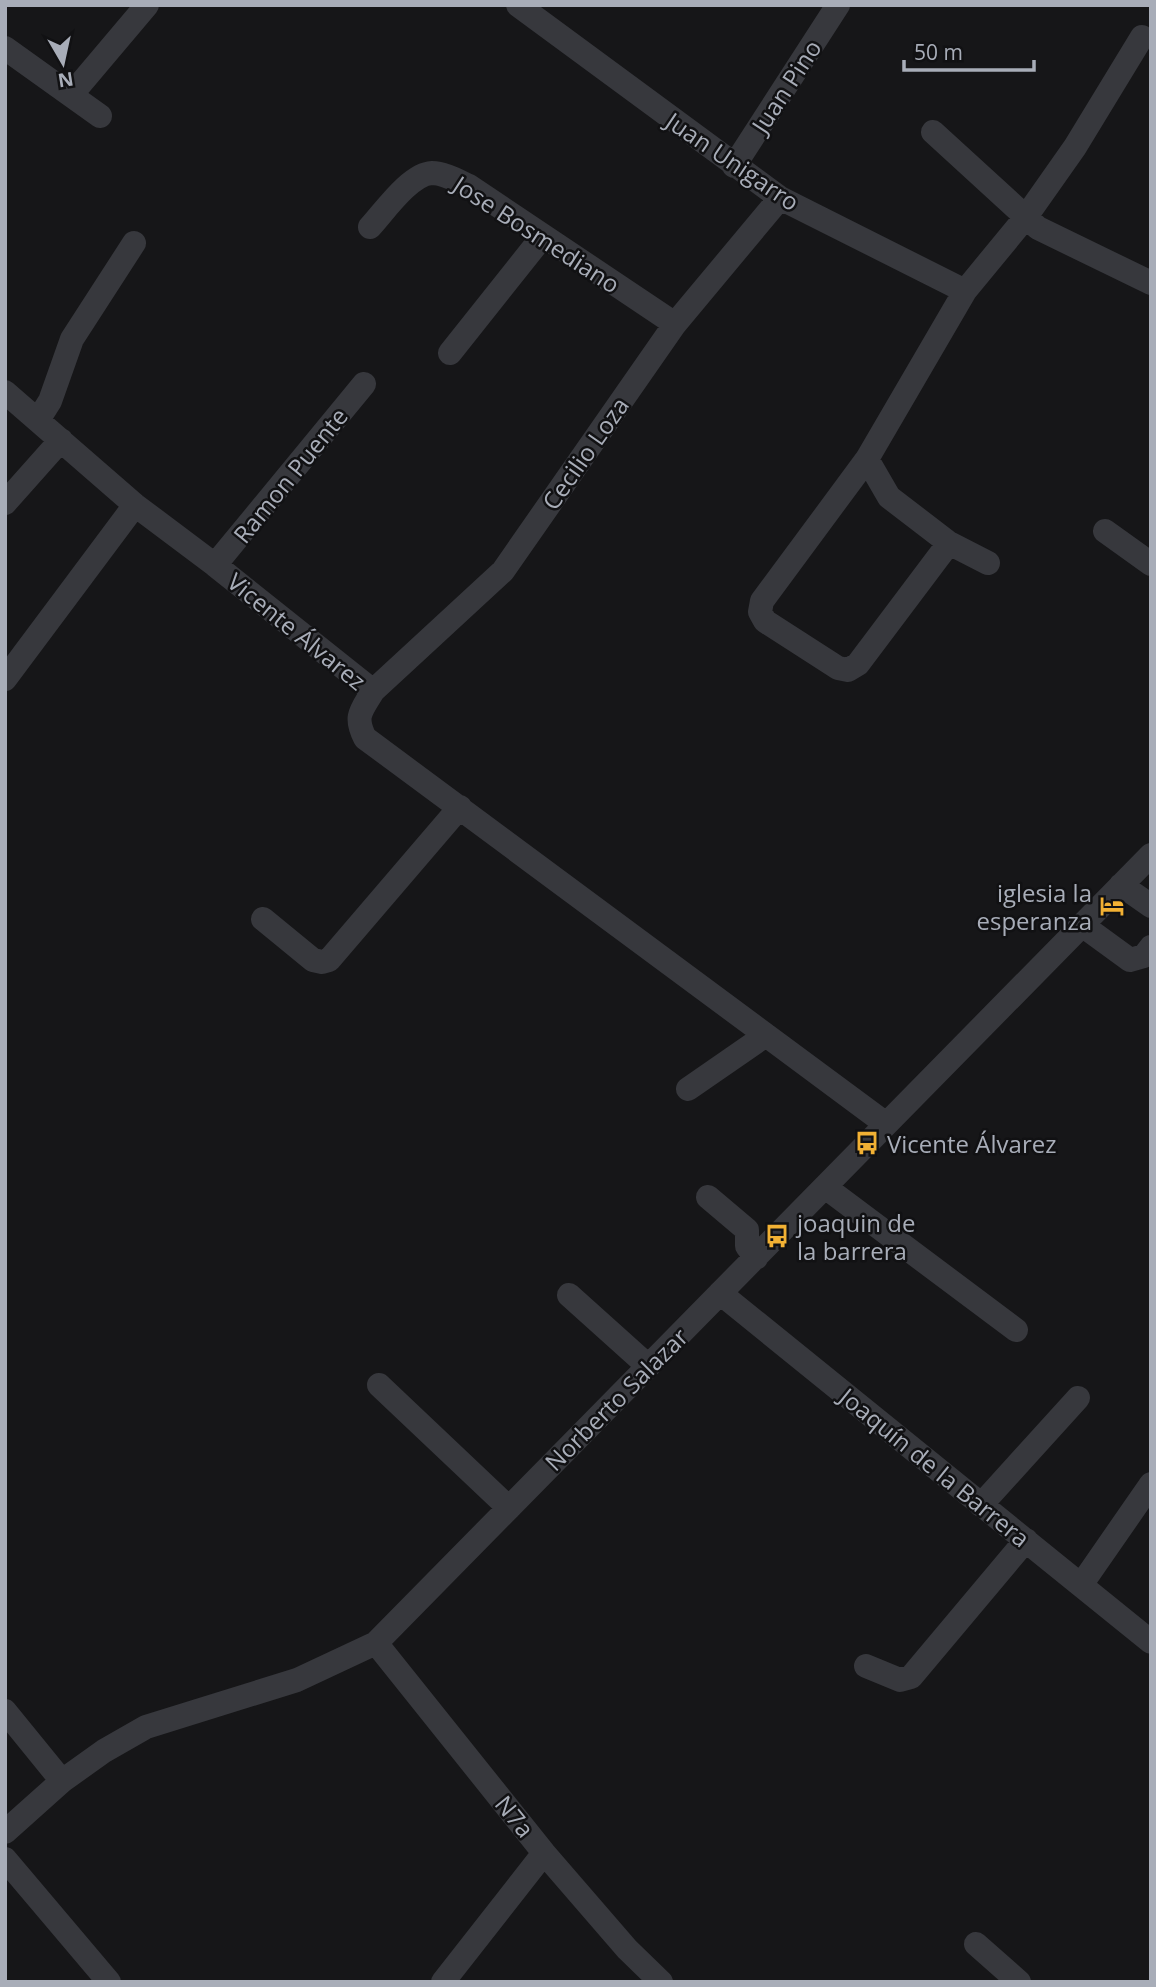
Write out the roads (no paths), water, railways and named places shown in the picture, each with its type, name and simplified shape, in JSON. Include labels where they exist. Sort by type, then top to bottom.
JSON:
[{"type":"street","points":[[71,95],[147,5]]},
{"type":"street","name":"Juan Unigarro","points":[[517,5],[780,198],[965,291]]},
{"type":"street","name":"Juan Pino","points":[[734,166],[838,5]]},
{"type":"street","points":[[948,543],[858,664],[848,670],[838,667],[765,621],[760,612],[762,601],[867,459],[965,291],[1025,218],[1074,147],[1142,37]]},
{"type":"street","points":[[5,48],[100,116]]},
{"type":"street","points":[[933,132],[1038,228],[1151,283]]},
{"type":"street","name":"Jose Bosmediano","points":[[370,227],[415,178],[432,173],[448,177],[468,186],[675,324]]},
{"type":"street","name":"Cecilio Loza","points":[[373,691],[503,571],[675,324],[780,198]]},
{"type":"street","points":[[450,353],[543,236]]},
{"type":"street","points":[[38,420],[50,401],[72,339],[134,243]]},
{"type":"street","name":"Ramon Puente","points":[[215,565],[364,384]]},
{"type":"street","name":"Vicente Álvarez","points":[[5,392],[135,505],[373,691],[358,716],[359,726],[365,737],[886,1124]]},
{"type":"street","points":[[5,503],[61,440]]},
{"type":"street","points":[[867,459],[889,498],[948,543],[988,563]]},
{"type":"street","points":[[5,679],[135,505]]},
{"type":"street","points":[[1105,531],[1151,564]]},
{"type":"street","points":[[263,919],[313,960],[329,960],[460,807]]},
{"type":"street","name":"Norberto Salazar","points":[[5,1832],[62,1781],[104,1751],[146,1727],[297,1680],[376,1643],[1151,855]]},
{"type":"street","points":[[1121,885],[1151,906]]},
{"type":"street","points":[[1082,925],[1130,960],[1144,956],[1151,947]]},
{"type":"street","points":[[688,1089],[766,1035]]},
{"type":"street","points":[[825,1187],[1016,1330]]},
{"type":"street","points":[[708,1197],[747,1230],[747,1246],[756,1258]]},
{"type":"street","name":"Joaquín de la Barrera","points":[[720,1293],[1151,1642]]},
{"type":"street","points":[[569,1295],[648,1366]]},
{"type":"street","points":[[379,1385],[509,1508]]},
{"type":"street","points":[[981,1505],[1078,1398]]},
{"type":"street","points":[[1081,1585],[1151,1484]]},
{"type":"street","points":[[866,1666],[900,1680],[911,1677],[1026,1541]]},
{"type":"street","name":"N7a","points":[[376,1643],[544,1853],[627,1949],[661,1982]]},
{"type":"street","points":[[5,1711],[62,1781]]},
{"type":"street","points":[[443,1982],[544,1853]]},
{"type":"street","points":[[5,1859],[109,1982]]},
{"type":"street","points":[[976,1944],[1019,1982]]},
{"type":"place","name":"iglesia la esperanza","points":[[1112,906]]},
{"type":"place","name":"Vicente Álvarez","points":[[867,1143]]},
{"type":"place","name":"joaquin de la barrera","points":[[777,1236]]}]
